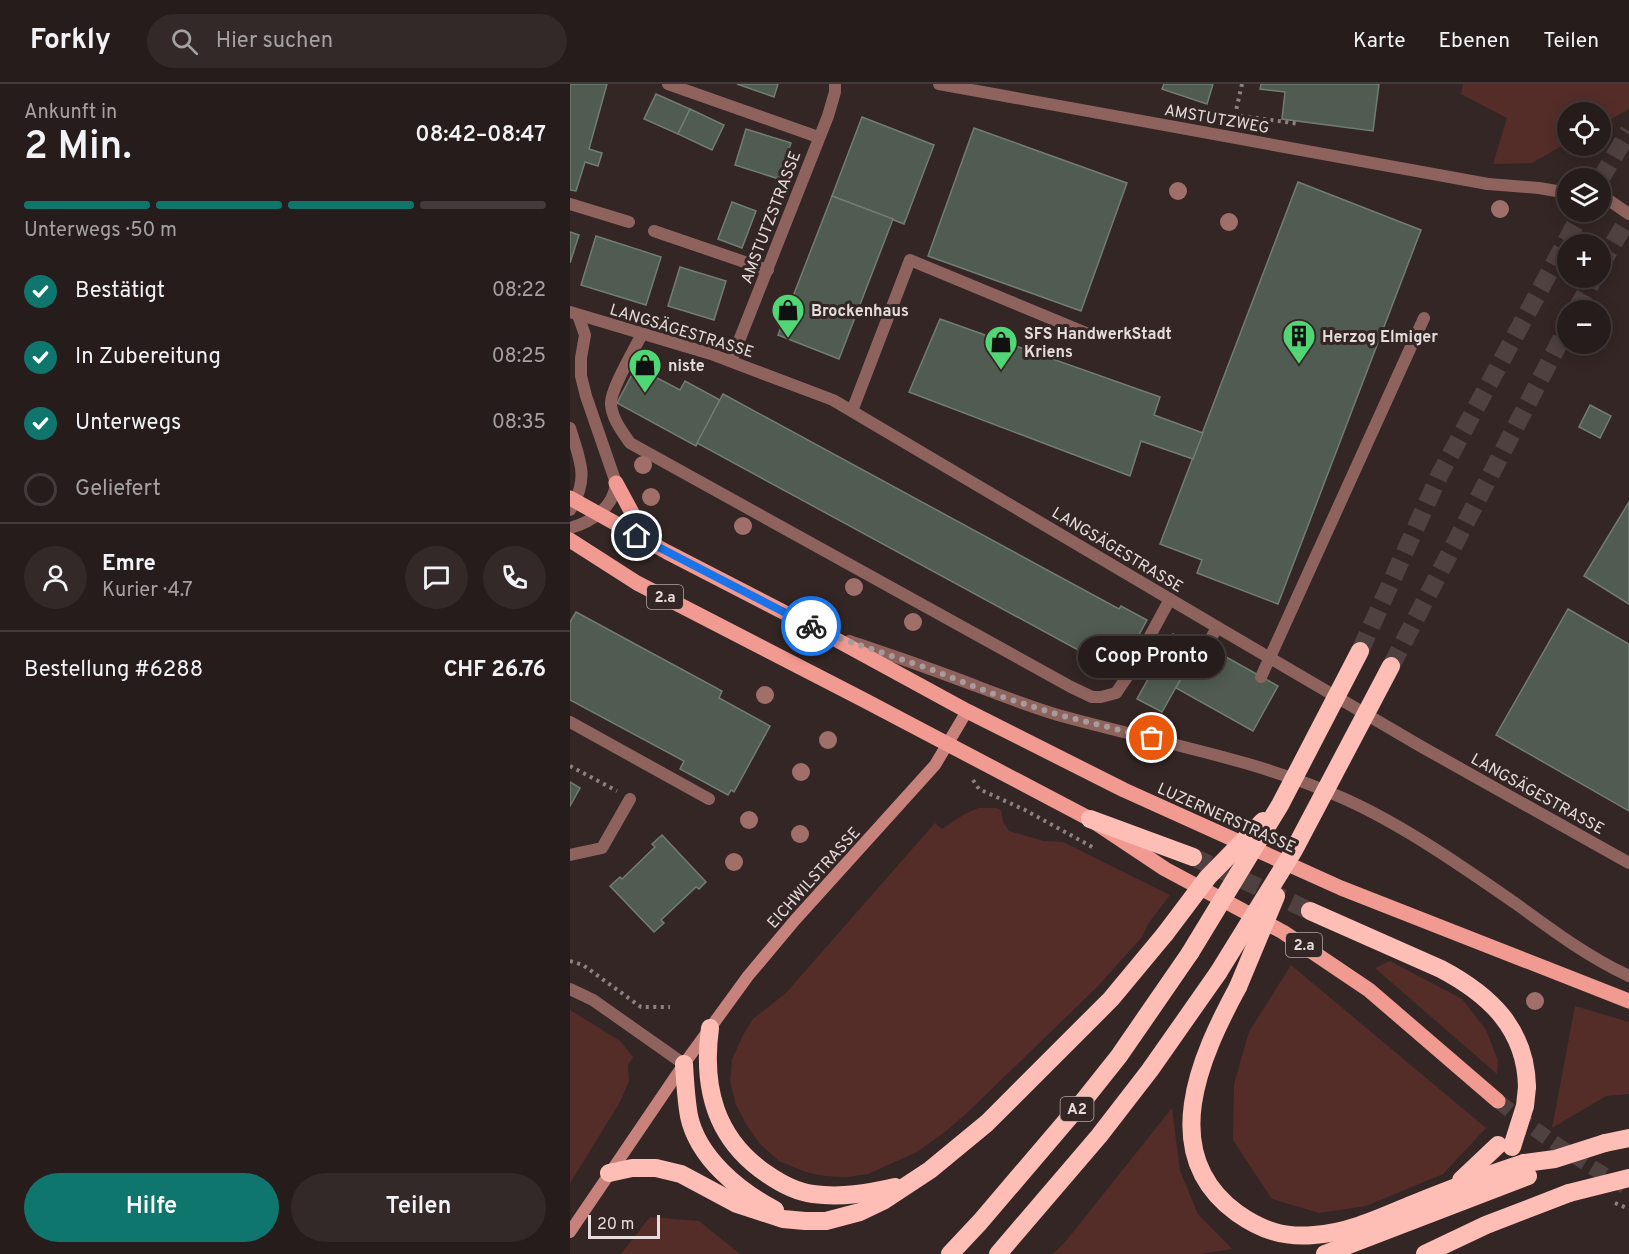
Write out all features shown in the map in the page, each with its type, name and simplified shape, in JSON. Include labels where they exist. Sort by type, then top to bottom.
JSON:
[{"type":"highway","name":"A2","points":[[950,1254],[980,1222],[1119,1056],[1190,953],[1280,806],[1360,651]]},
{"type":"highway","name":"A2","points":[[998,1254],[1099,1136],[1150,1070],[1218,973],[1294,850],[1391,666]]},
{"type":"highway","points":[[609,1173],[633,1168],[656,1168],[681,1174],[737,1204],[758,1212],[805,1221],[826,1221],[860,1212],[883,1201],[930,1170],[962,1145],[1032,1080],[1111,999],[1165,934],[1208,877],[1244,838],[1280,806]]},
{"type":"highway","points":[[1089,819],[1193,856]]},
{"type":"highway","points":[[1294,850],[1238,987],[1203,1060],[1195,1085],[1191,1136],[1195,1153],[1210,1185],[1229,1207],[1270,1232],[1313,1235],[1350,1227],[1449,1198],[1491,1174],[1526,1169]]},
{"type":"highway","points":[[1310,910],[1459,978],[1483,995],[1504,1017],[1522,1049],[1527,1069],[1527,1088],[1520,1122],[1491,1174]]},
{"type":"highway","points":[[710,1028],[707,1051],[716,1110],[737,1149],[754,1166],[790,1188],[810,1194],[863,1195],[908,1184]]},
{"type":"highway","points":[[684,1064],[690,1118],[698,1138],[713,1162],[738,1186],[762,1203],[805,1221]]},
{"type":"highway","points":[[1325,1254],[1449,1198],[1555,1159],[1629,1138]]},
{"type":"highway","points":[[1449,1198],[1470,1174],[1505,1146]]},
{"type":"highway","points":[[1425,1254],[1486,1225],[1569,1193],[1629,1178]]},
{"type":"main road","points":[[616,483],[651,543]]},
{"type":"main road","name":"LUZERNERSTRASSE","points":[[572,503],[598,514],[824,633],[966,711],[1124,790],[1381,904],[1629,1001]]},
{"type":"main road","name":"2.a","points":[[570,540],[637,583],[1089,819],[1165,869],[1283,932],[1329,961],[1384,1002],[1498,1101]]},
{"type":"main road","name":"EICHWILSTRASSE","points":[[570,1232],[684,1064],[748,976],[795,920],[935,765],[966,711]]},
{"type":"street","points":[[668,84],[819,137]]},
{"type":"street","name":"AMSTUTZSTRASSE","points":[[731,361],[828,116],[835,84]]},
{"type":"street","name":"AMSTUTZWEG","points":[[939,84],[1488,184],[1557,191]]},
{"type":"street","points":[[1611,202],[1629,214]]},
{"type":"street","points":[[570,204],[629,222]]},
{"type":"street","points":[[654,231],[768,270]]},
{"type":"street","points":[[852,411],[910,260],[1091,334]]},
{"type":"street","points":[[570,528],[587,523],[598,514],[610,501],[616,483],[585,396],[581,376],[581,358],[585,335],[572,316]]},
{"type":"street","name":"LANGSÄGESTRASSE","points":[[572,316],[731,361],[833,400],[1422,747],[1629,863]]},
{"type":"street","points":[[1261,676],[1424,318]]},
{"type":"street","points":[[642,334],[616,385],[610,402],[616,423],[630,443],[1071,687],[1092,697],[1116,693],[1131,671],[1170,599]]},
{"type":"street","points":[[570,428],[582,473],[582,485],[572,503]]},
{"type":"street","points":[[1207,646],[1217,627]]},
{"type":"street","points":[[824,633],[1049,712],[1258,767],[1345,799],[1462,867],[1604,965],[1629,976]]},
{"type":"street","points":[[570,722],[709,799]]},
{"type":"street","points":[[570,855],[602,848],[630,799]]},
{"type":"street","points":[[570,989],[593,1000],[684,1064]]},
{"type":"path","points":[[1242,84],[1235,115],[1300,124]]},
{"type":"path","points":[[570,766],[630,799]]},
{"type":"path","points":[[570,961],[583,965],[641,1007],[670,1007]]},
{"type":"path","points":[[1616,1204],[1629,1209]]},
{"type":"shaded area","points":[[1463,84],[1629,84],[1629,109],[1611,119],[1611,102],[1557,102],[1557,149],[1532,163],[1493,164],[1507,118],[1461,94]]},
{"type":"shaded area","points":[[978,808],[1001,810],[1003,822],[1009,831],[1044,841],[1063,842],[1170,895],[1148,924],[1142,937],[1098,986],[969,1111],[917,1152],[868,1174],[848,1177],[824,1176],[806,1172],[779,1161],[760,1144],[736,1105],[730,1082],[732,1059],[743,1035],[753,1019],[786,993],[935,823],[942,829]]},
{"type":"shaded area","points":[[1390,961],[1462,999],[1486,1030],[1498,1061],[1497,1074],[1375,968]]},
{"type":"shaded area","points":[[1291,965],[1486,1128],[1443,1174],[1366,1206],[1319,1213],[1272,1199],[1233,1140],[1234,1084],[1249,1032]]},
{"type":"shaded area","points":[[1575,1006],[1629,1022],[1629,1094],[1606,1096],[1552,1128]]},
{"type":"shaded area","points":[[570,1010],[620,1041],[633,1057],[628,1065],[629,1081],[620,1102],[570,1183]]},
{"type":"shaded area","points":[[1172,1108],[1180,1171],[1198,1214],[1232,1249],[1200,1254],[1053,1254],[1066,1241]]},
{"type":"shaded area","points":[[650,1217],[699,1221],[740,1254],[621,1254]]},
{"type":"building","points":[[570,84],[607,84],[589,149],[602,153],[598,166],[585,162],[576,191],[570,190]]},
{"type":"building","points":[[737,84],[778,84],[774,97]]},
{"type":"building","points":[[1164,84],[1213,84],[1207,104],[1162,89]]},
{"type":"building","points":[[1261,84],[1379,84],[1373,131],[1282,119],[1285,92],[1260,89]]},
{"type":"building","points":[[656,94],[690,109],[678,134],[644,119]]},
{"type":"building","points":[[690,109],[724,125],[712,150],[678,134]]},
{"type":"building","points":[[862,117],[934,145],[904,224],[832,196]]},
{"type":"building","points":[[974,128],[1127,183],[1081,311],[928,256]]},
{"type":"building","points":[[746,129],[791,143],[779,179],[735,165]]},
{"type":"building","name":"Herzog Elmiger","points":[[1298,182],[1421,230],[1278,604],[1197,573],[1202,560],[1160,544]]},
{"type":"building","points":[[832,196],[893,219],[839,359],[778,335]]},
{"type":"building","points":[[732,202],[756,211],[742,248],[718,239]]},
{"type":"building","points":[[570,232],[579,235],[570,263]]},
{"type":"building","points":[[596,236],[661,257],[646,305],[581,285]]},
{"type":"building","points":[[680,267],[726,281],[714,320],[668,306]]},
{"type":"building","points":[[940,319],[1160,397],[1154,415],[1203,433],[1193,459],[1141,441],[1130,476],[909,392]]},
{"type":"building","points":[[636,367],[680,390],[685,381],[720,400],[696,446],[617,403]]},
{"type":"building","points":[[723,394],[1119,609],[1121,606],[1147,620],[1117,675],[1091,661],[1093,658],[697,443]]},
{"type":"building","points":[[1590,405],[1611,416],[1600,438],[1579,427]]},
{"type":"building","points":[[1629,502],[1629,604],[1584,576]]},
{"type":"building","points":[[1568,609],[1629,644],[1629,811],[1496,735]]},
{"type":"building","points":[[576,612],[722,691],[719,698],[770,726],[734,792],[731,790],[728,795],[680,769],[684,761],[570,700],[570,622]]},
{"type":"building","points":[[1173,634],[1198,648],[1162,712],[1137,699]]},
{"type":"building","points":[[1201,643],[1278,686],[1253,731],[1176,688]]},
{"type":"building","points":[[570,782],[580,788],[570,806]]},
{"type":"building","points":[[662,835],[706,882],[699,889],[696,887],[661,920],[664,923],[654,932],[610,886],[620,877],[622,879],[655,847],[652,844]]},
{"type":"tunnel","points":[[1607,168],[1629,131]]},
{"type":"tunnel","points":[[1611,247],[1629,217]]},
{"type":"tunnel","points":[[1360,651],[1440,474],[1577,222]]},
{"type":"tunnel","points":[[1582,300],[1588,288]]},
{"type":"tunnel","points":[[1391,666],[1557,347]]},
{"type":"tunnel","points":[[1193,857],[1310,911]]},
{"type":"tunnel","points":[[1498,1101],[1562,1148],[1629,1189]]},
{"type":"way so far","points":[[811,626],[824,633],[930,669],[996,695],[1059,715],[1152,738]]},
{"type":"place","name":"Brockenhaus","points":[[788,339]]},
{"type":"place","name":"Herzog Elmiger","points":[[1299,365]]},
{"type":"place","name":"SFS HandwerkStadt Kriens","points":[[1001,371]]},
{"type":"place","name":"niste","points":[[645,394]]},
{"type":"place","name":"Coop Pronto","points":[[1152,738]]},
{"type":"route","points":[[637,536],[811,626]]}]
